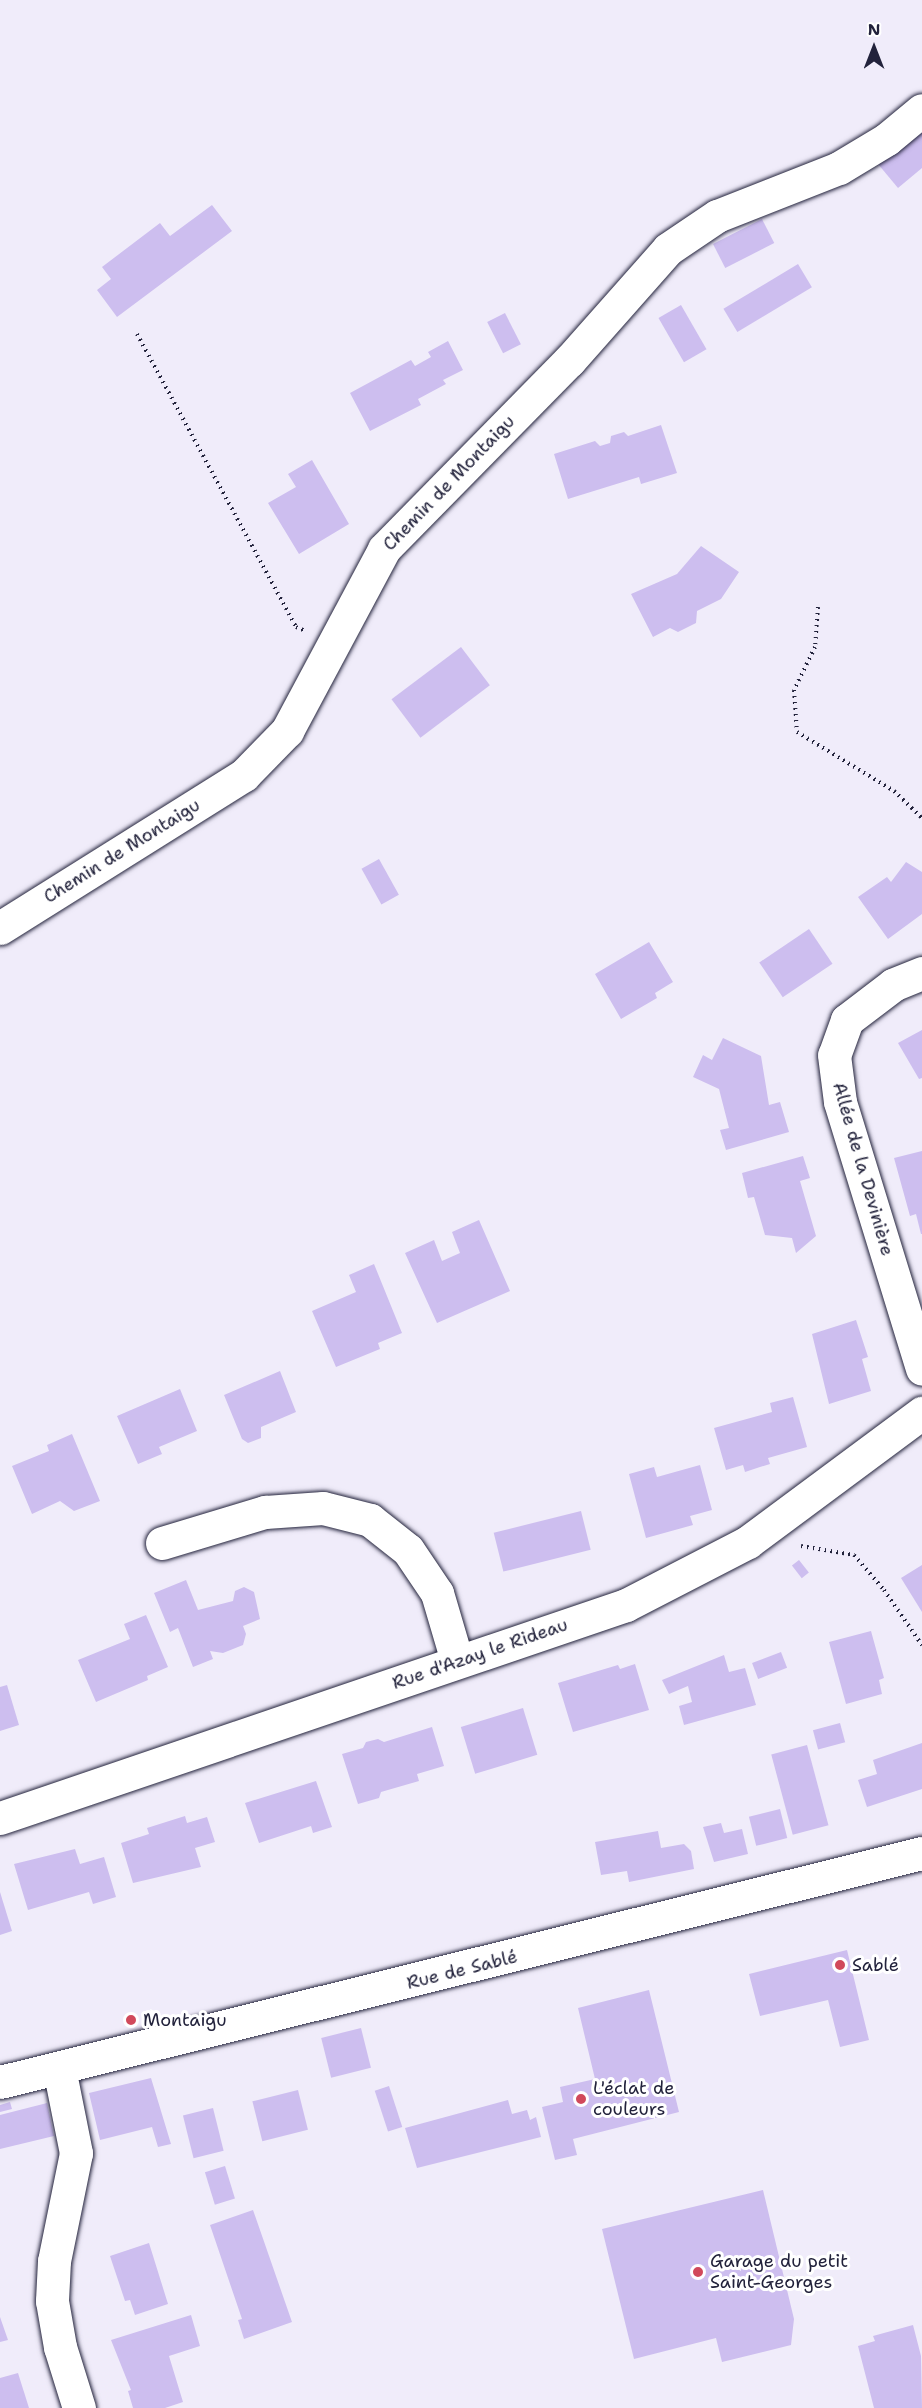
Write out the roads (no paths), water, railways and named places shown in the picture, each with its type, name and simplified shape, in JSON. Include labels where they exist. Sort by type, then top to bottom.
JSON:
[{"type":"street","name":"Chemin de Montaigu","points":[[0,928],[244,775],[287,731],[384,549],[569,361],[668,249],[717,216],[839,168],[887,139],[922,110]]},
{"type":"street","name":"Allée de la Devinière","points":[[922,973],[893,985],[847,1020],[834,1056],[840,1102],[922,1369]]},
{"type":"street","name":"Rue d'Azay le Rideau","points":[[0,1818],[626,1605],[748,1542],[922,1413]]},
{"type":"street","points":[[162,1544],[265,1512],[323,1508],[370,1520],[408,1551],[437,1593],[457,1661]]},
{"type":"street","name":"Rue de Sablé","points":[[0,2082],[922,1853]]},
{"type":"street","points":[[59,2068],[76,2153],[54,2261],[52,2301],[60,2347],[79,2408]]},
{"type":"place","name":"Sablé","points":[[840,1965]]},
{"type":"place","name":"Montaigu","points":[[131,2020]]},
{"type":"place","name":"L'éclat de couleurs","points":[[581,2099]]},
{"type":"place","name":"Garage du petit Saint-Georges","points":[[698,2272]]}]
